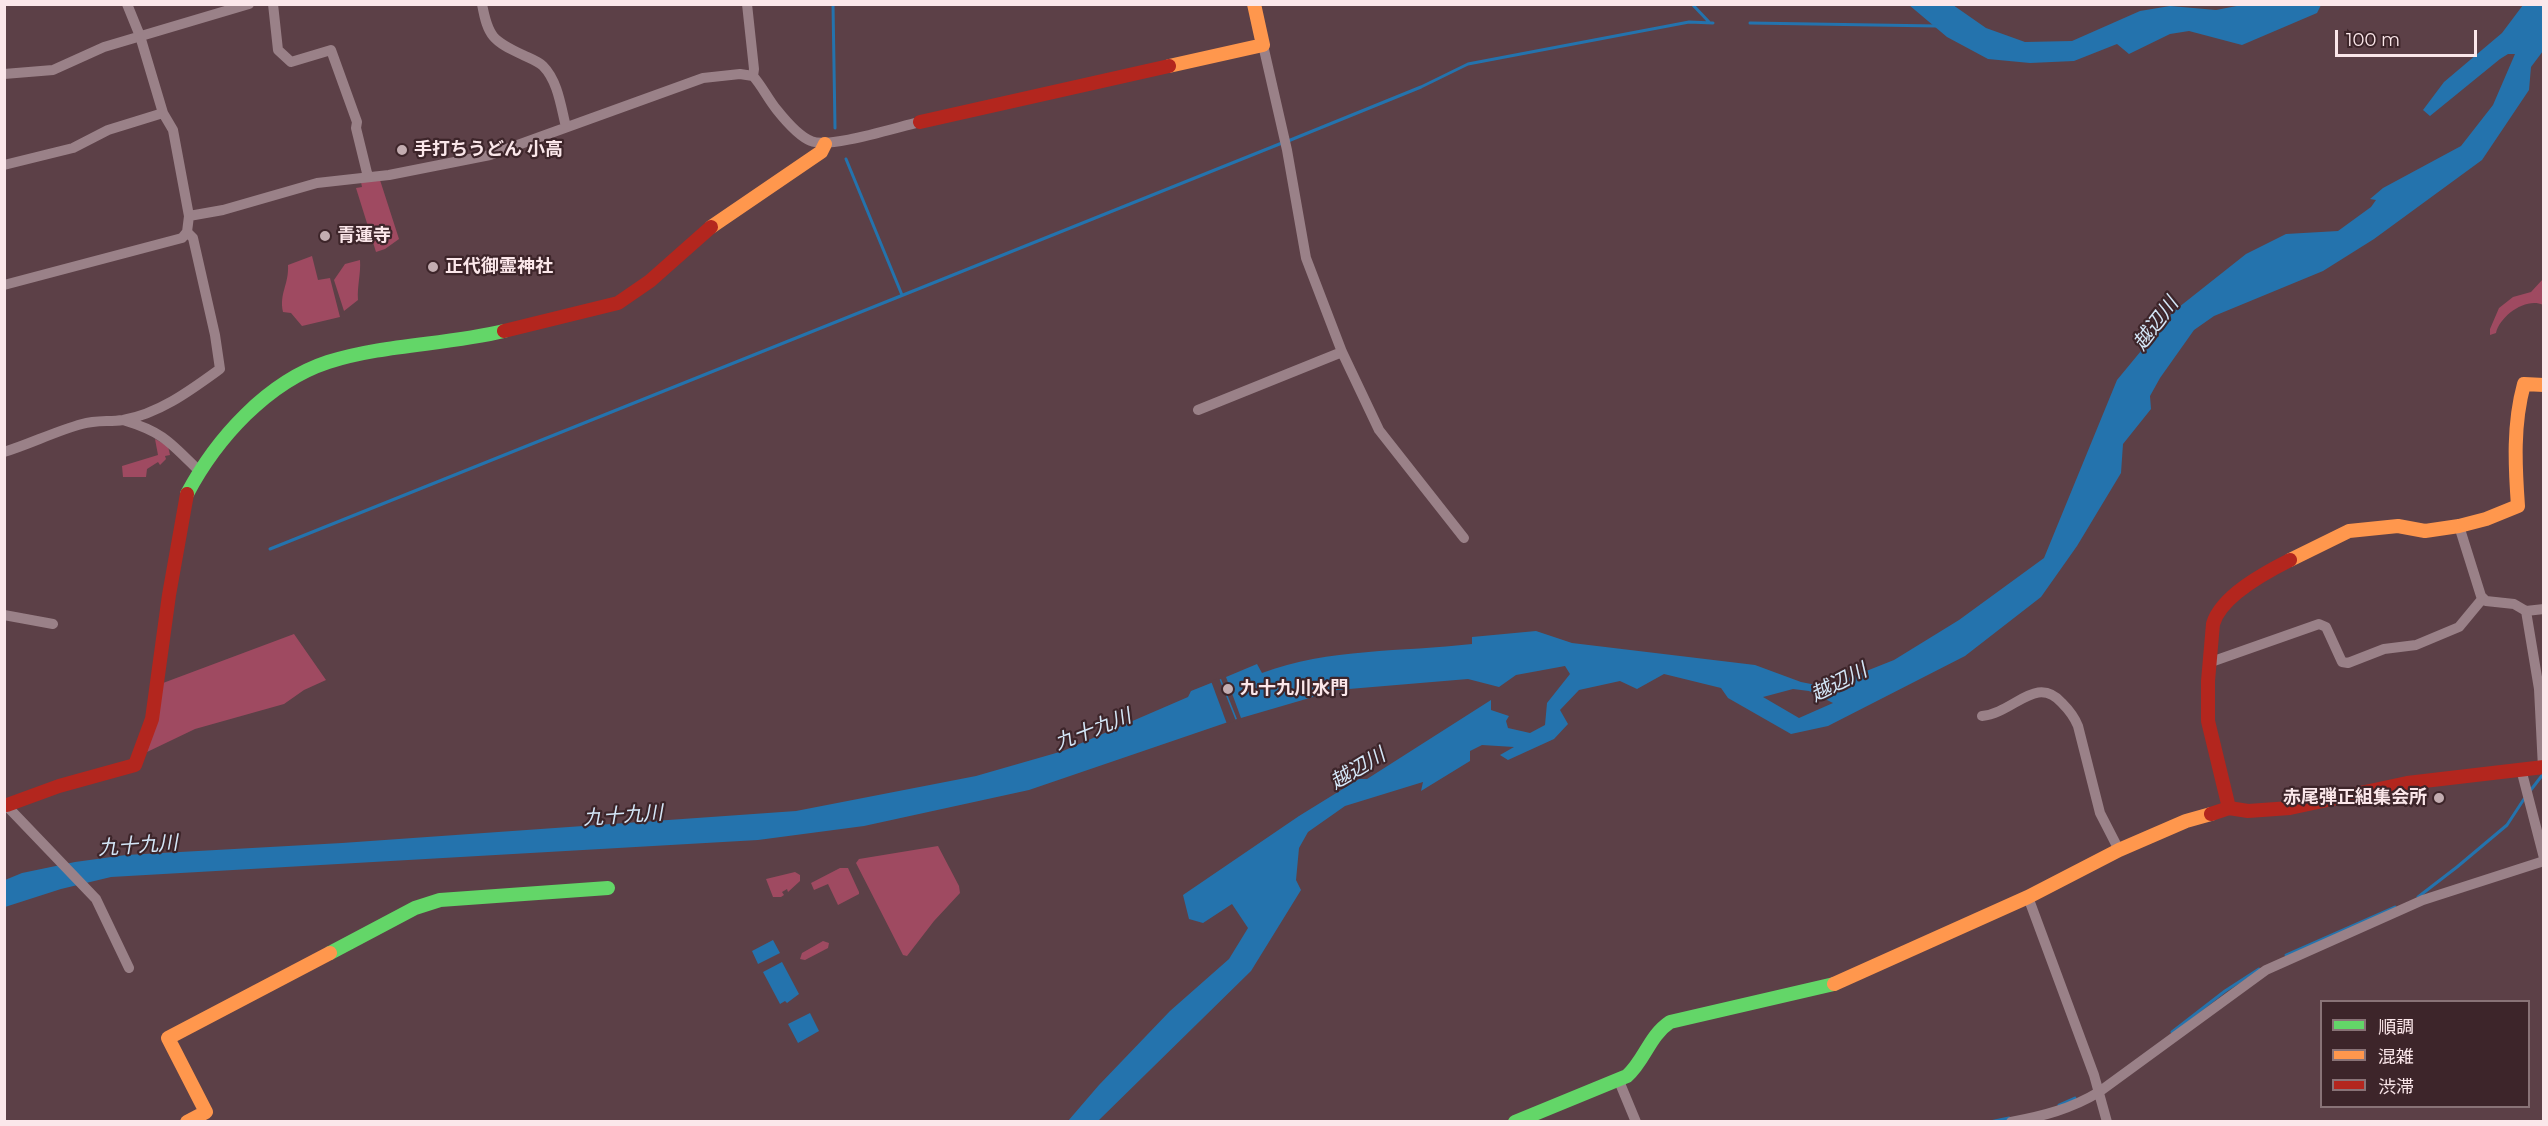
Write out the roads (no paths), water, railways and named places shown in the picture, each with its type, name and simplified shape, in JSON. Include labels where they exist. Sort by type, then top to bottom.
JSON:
[{"type":"street","points":[[4,285],[182,238],[187,232],[189,216],[173,130],[163,113],[128,4]]},
{"type":"street","points":[[4,74],[53,70],[104,47],[249,4]]},
{"type":"street","points":[[273,4],[278,50],[291,62],[331,50],[357,122],[356,128],[368,177]]},
{"type":"street","points":[[482,4],[486,27],[491,36],[501,46],[537,63],[548,73],[559,99],[566,127]]},
{"type":"street","points":[[747,4],[753,76],[776,110],[800,133],[813,142],[825,144],[1263,45]]},
{"type":"street","points":[[1254,4],[1287,150],[1306,258],[1342,352],[1379,430],[1464,538]]},
{"type":"street","points":[[189,216],[223,210],[317,183],[368,177],[490,154],[587,118],[668,92],[696,79],[740,74],[753,76]]},
{"type":"street","points":[[4,165],[73,148],[108,130],[163,113]]},
{"type":"street","points":[[129,968],[96,899],[6,804],[135,765],[152,718],[180,527],[187,494],[199,471],[220,443],[258,404],[297,375],[328,362],[380,350],[478,337],[618,303],[650,281],[712,227],[821,152],[825,144]]},
{"type":"street","points":[[4,452],[79,424],[98,420],[123,420],[147,413],[186,393],[220,369],[215,335],[193,238],[187,232]]},
{"type":"street","points":[[1198,410],[1342,352]]},
{"type":"street","points":[[2229,808],[2208,721],[2208,681],[2215,617],[2248,584],[2271,569],[2356,530],[2398,526],[2425,531],[2459,526],[2486,519],[2518,506],[2518,415],[2522,393],[2524,384],[2544,385]]},
{"type":"street","points":[[123,420],[150,428],[167,438],[199,471]]},
{"type":"street","points":[[2459,526],[2483,598],[2486,601],[2514,604],[2526,611],[2544,609]]},
{"type":"street","points":[[2211,662],[2319,624],[2326,627],[2342,662],[2348,663],[2384,649],[2416,645],[2459,627],[2483,598]]},
{"type":"street","points":[[1515,1122],[1620,1081],[1635,1070],[1652,1035],[1670,1022],[1820,989],[1852,978],[2028,897],[2119,850],[2186,821],[2229,808],[2248,811],[2290,808],[2407,783],[2543,767],[2539,697],[2526,611]]},
{"type":"street","points":[[4,615],[53,624]]},
{"type":"street","points":[[1982,716],[2010,707],[2039,691],[2045,690],[2058,698],[2074,715],[2100,813],[2119,850]]},
{"type":"street","points":[[2011,1122],[2049,1114],[2082,1102],[2266,970],[2423,900],[2544,859],[2521,769]]},
{"type":"street","points":[[187,1122],[206,1112],[168,1038],[415,908],[440,900],[608,888]]},
{"type":"street","points":[[2028,897],[2098,1089],[2107,1122]]},
{"type":"street","points":[[1620,1081],[1636,1122]]},
{"type":"water","points":[[2263,4],[2321,5],[2317,13],[2242,45],[2189,31],[2170,34],[2129,54],[2117,44],[2074,61],[2030,63],[1988,59],[1947,37],[1909,5],[1953,5],[1986,28],[2025,42],[2072,41],[2140,11],[2170,6],[2216,10]]},
{"type":"water","name":"越辺川","points":[[2523,5],[2543,5],[2543,51],[2531,67],[2529,90],[2482,160],[2374,239],[2323,271],[2214,316],[2194,330],[2150,396],[2151,409],[2123,444],[2121,473],[2077,546],[2041,597],[1965,656],[1828,726],[1791,734],[1728,698],[1721,688],[1664,674],[1637,689],[1620,681],[1579,690],[1560,710],[1568,724],[1554,739],[1508,760],[1500,755],[1514,747],[1482,745],[1470,751],[1470,761],[1421,791],[1423,782],[1345,806],[1308,832],[1299,848],[1296,880],[1301,890],[1251,971],[1098,1121],[1068,1121],[1170,1011],[1229,959],[1248,928],[1232,904],[1203,923],[1189,919],[1183,895],[1299,816],[1359,779],[1367,779],[1491,700],[1491,710],[1509,716],[1506,721],[1508,728],[1530,733],[1545,725],[1547,703],[1570,674],[1565,666],[1516,675],[1499,687],[1468,679],[1337,690],[1241,718],[1226,677],[1257,664],[1262,673],[1287,665],[1339,655],[1472,644],[1472,637],[1536,631],[1572,643],[1755,665],[1801,682],[1826,687],[1894,660],[1959,620],[2044,558],[2117,380],[2174,311],[2246,254],[2286,234],[2338,231],[2371,207],[2376,200],[2370,199],[2383,188],[2461,146],[2493,105],[2515,54],[2508,54],[2500,59],[2430,116],[2423,110],[2444,82],[2502,33]],"holes":[[[1793,689],[1809,691],[1833,703],[1799,718],[1763,697]]]},
{"type":"water","points":[[1221,679],[1237,719],[1029,790],[864,826],[758,840],[111,877],[61,889],[5,907],[5,880],[22,873],[75,862],[126,855],[342,843],[796,811],[976,776],[1063,751],[1188,697],[1191,691]]},
{"type":"water","points":[[773,940],[780,953],[758,964],[752,951]]},
{"type":"water","points":[[782,962],[799,994],[787,1003],[785,1001],[780,1004],[763,972]]},
{"type":"water","points":[[810,1013],[819,1031],[798,1043],[788,1024]]},
{"type":"waterway","points":[[833,4],[835,128]]},
{"type":"waterway","points":[[1692,4],[1709,22]]},
{"type":"waterway","points":[[1288,141],[1421,87],[1468,64],[1689,22],[1713,23]]},
{"type":"waterway","points":[[1750,23],[1937,26]]},
{"type":"waterway","points":[[270,549],[1282,143]]},
{"type":"waterway","points":[[846,159],[902,295]]},
{"type":"waterway","points":[[2530,791],[2544,773]]},
{"type":"waterway","points":[[2418,897],[2507,825],[2524,799]]},
{"type":"waterway","points":[[2286,955],[2395,907]]},
{"type":"waterway","points":[[2172,1032],[2225,991],[2259,969]]},
{"type":"waterway","points":[[2059,1105],[2075,1098]]},
{"type":"waterway","points":[[1990,1122],[2009,1118]]},
{"type":"place","name":"手打ちうどん 小高","points":[[402,150]]},
{"type":"place","name":"青蓮寺","points":[[325,236]]},
{"type":"place","name":"正代御霊神社","points":[[433,267]]},
{"type":"place","name":"九十九川水門","points":[[1228,689]]},
{"type":"place","name":"赤尾弾正組集会所","points":[[2439,798]]},
{"type":"water label","name":"九十九川","points":[[1093,730]]},
{"type":"water label","name":"九十九川","points":[[623,816]]},
{"type":"water label","name":"九十九川","points":[[138,846]]}]
